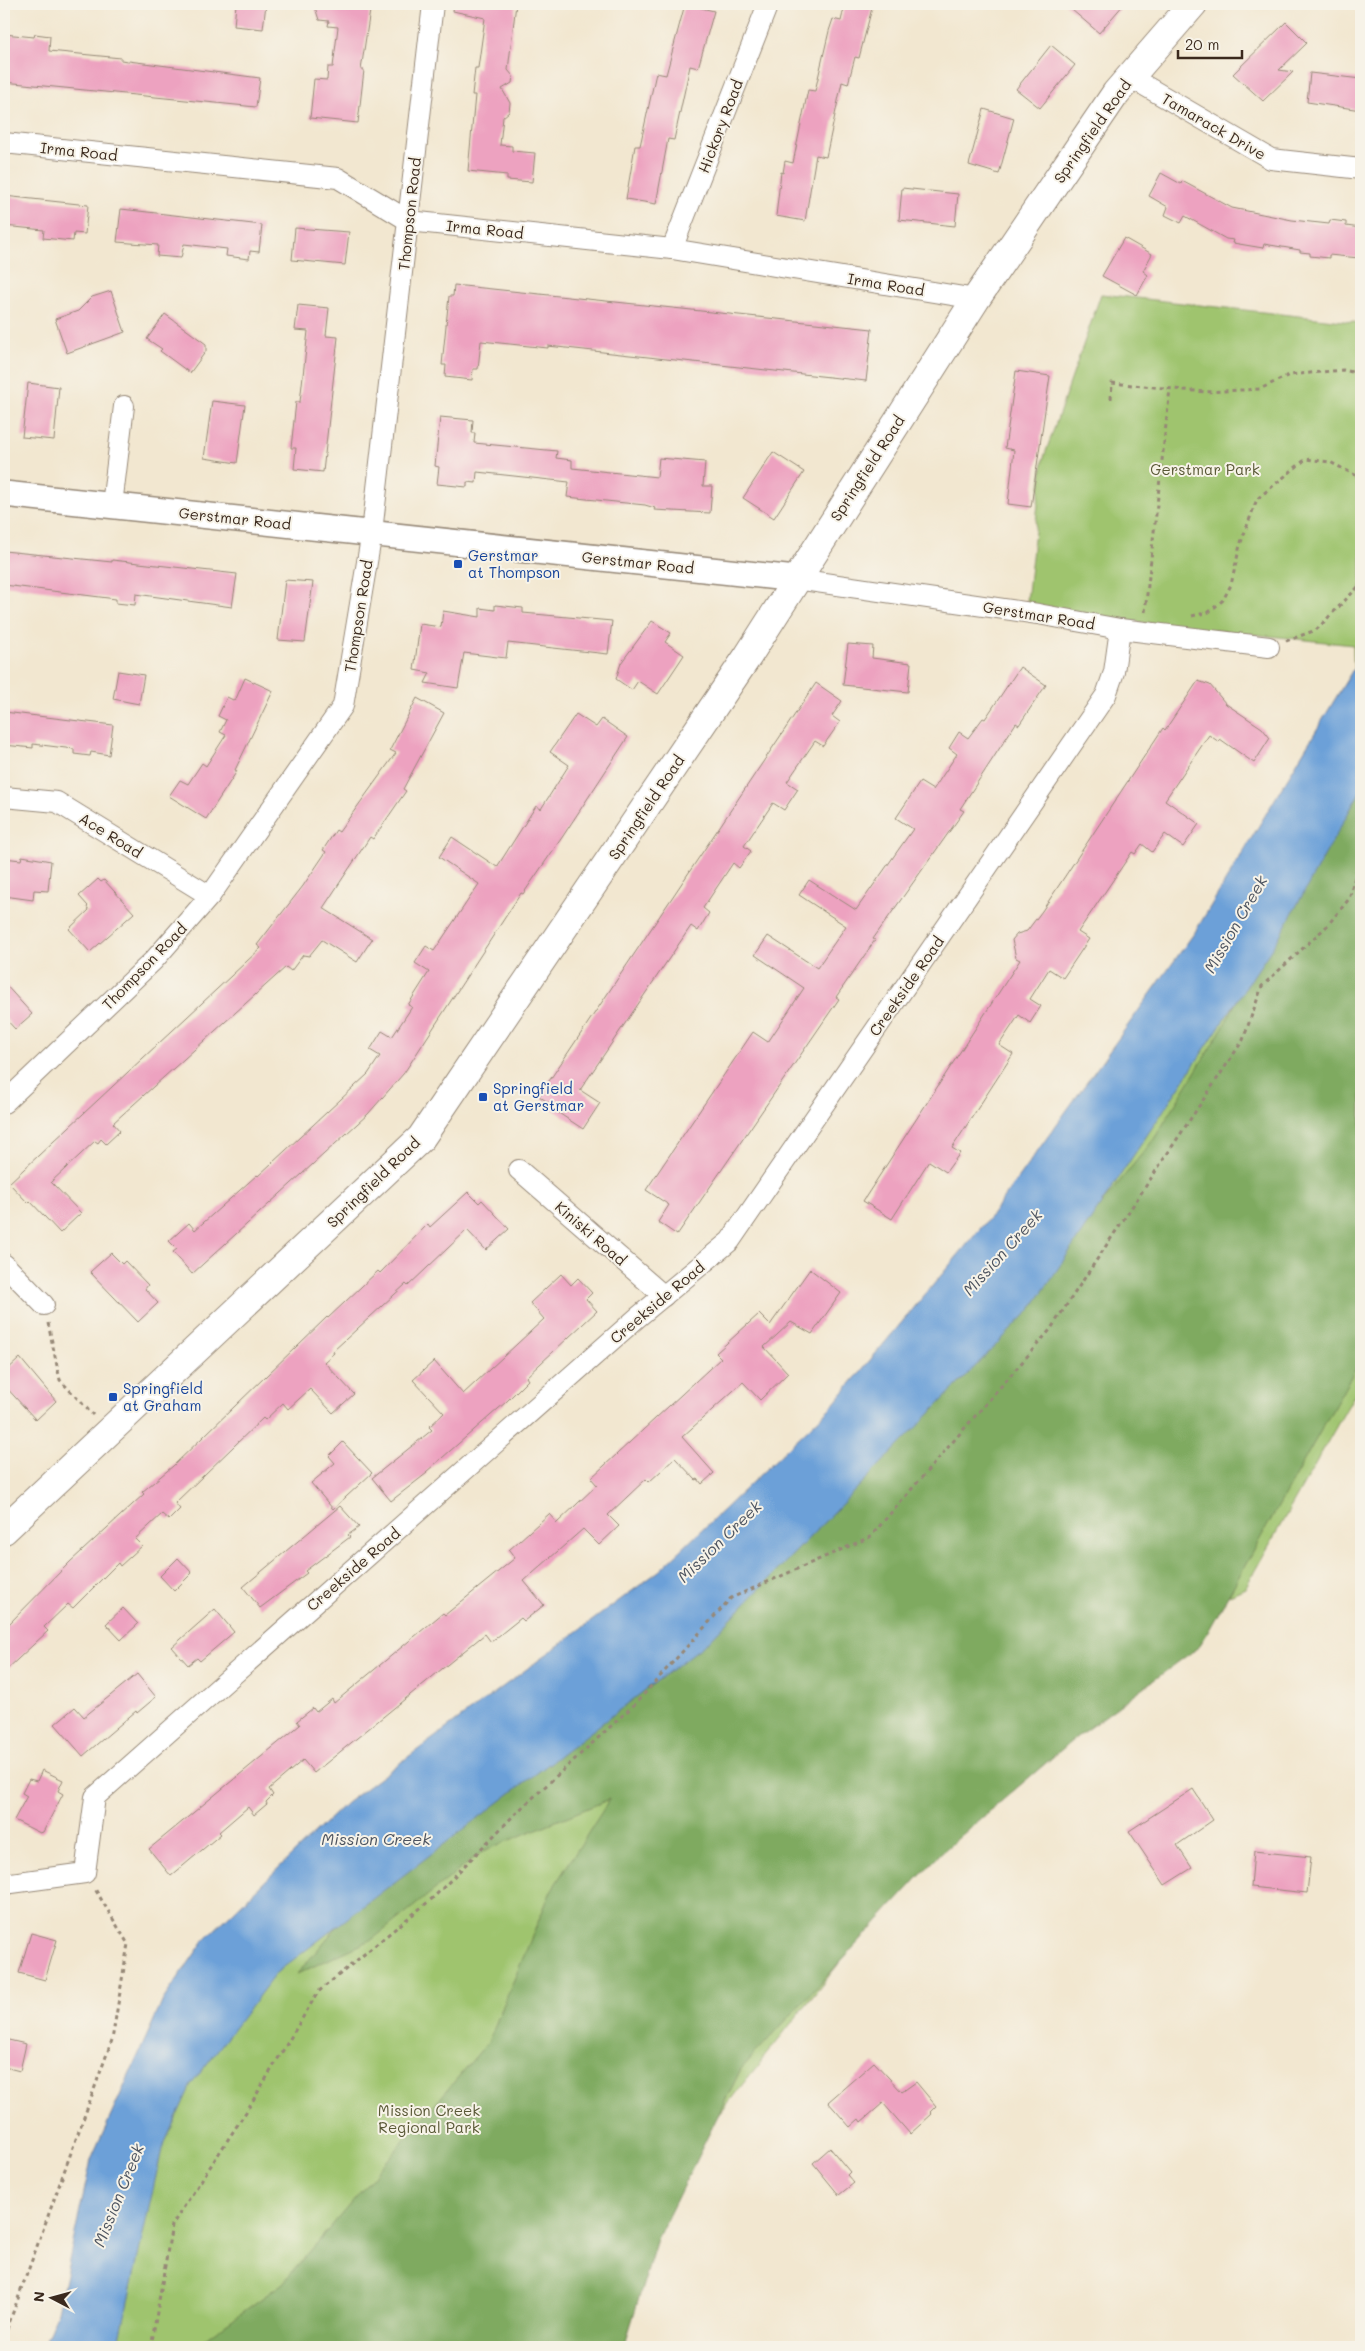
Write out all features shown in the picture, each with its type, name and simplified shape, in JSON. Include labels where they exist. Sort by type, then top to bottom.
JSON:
[{"type":"main road","name":"Springfield Road","points":[[4,1530],[421,1138],[748,656],[976,299],[1116,93],[1193,4]]},
{"type":"street","name":"Thompson Road","points":[[4,1103],[154,960],[210,896],[344,706],[372,532],[433,4]]},
{"type":"street","name":"Hickory Road","points":[[672,249],[768,4]]},
{"type":"street","name":"Tamarack Drive","points":[[1130,77],[1271,158],[1361,169]]},
{"type":"street","name":"Irma Road","points":[[4,143],[338,178],[409,221],[672,249],[976,299]]},
{"type":"street","points":[[112,505],[124,406]]},
{"type":"street","name":"Gerstmar Road","points":[[4,494],[796,579],[1038,614],[1120,629],[1269,647]]},
{"type":"street","name":"Creekside Road","points":[[85,1873],[95,1797],[664,1296],[730,1241],[1106,695],[1114,672],[1120,629]]},
{"type":"street","name":"Ace Road","points":[[4,797],[57,802],[210,896]]},
{"type":"street","name":"Kiniski Road","points":[[519,1170],[664,1296]]},
{"type":"street","points":[[4,1264],[44,1306]]},
{"type":"street","points":[[4,1884],[85,1873]]},
{"type":"path","points":[[1111,399],[1112,383],[1205,392],[1260,389],[1290,375],[1343,370],[1361,374]]},
{"type":"path","points":[[1120,629],[1145,616],[1170,389]]},
{"type":"path","points":[[1189,616],[1209,612],[1223,600],[1230,585],[1240,545],[1257,499],[1270,486],[1306,458],[1330,462],[1361,478]]},
{"type":"path","points":[[1269,647],[1316,630],[1361,584]]},
{"type":"path","points":[[151,2347],[172,2225],[246,2112],[318,1992],[434,1896],[514,1815],[636,1704],[732,1598],[870,1538],[1050,1330],[1243,1040],[1262,986],[1327,926],[1349,899],[1361,855]]},
{"type":"path","points":[[44,1306],[60,1380],[108,1432]]},
{"type":"path","points":[[4,2337],[112,2040],[128,1944],[85,1873]]},
{"type":"green space","name":"Mission Creek Regional Park","points":[[1101,294],[1361,323],[1361,1383],[1245,1588],[1076,1666],[617,2242],[563,2347],[82,2347],[174,2106],[258,1972],[664,1658],[1356,799],[1353,645],[1026,610],[1043,460]]},
{"type":"green space","name":"Mission Creek Regional Park","points":[[1361,757],[1361,1359],[1200,1646],[1074,1739],[941,1853],[741,2069],[657,2239],[624,2347],[194,2347],[283,2283],[488,2042],[551,1891],[610,1799],[483,1851],[373,1939],[297,1974],[341,1922],[1029,1294],[1154,1139],[1226,1022]]},
{"type":"water","name":"Mission Creek","points":[[1361,656],[1361,790],[1278,939],[1031,1309],[708,1642],[276,1973],[191,2085],[162,2149],[118,2347],[43,2347],[58,2311],[91,2160],[163,2000],[205,1939],[346,1803],[659,1571],[830,1408],[990,1217],[1195,932]]},
{"type":"building","points":[[236,4],[266,4],[263,29],[234,26]]},
{"type":"building","points":[[314,4],[371,4],[361,70],[364,70],[358,123],[310,118],[314,79],[327,80],[328,67],[333,67],[338,27],[328,26],[329,21],[319,20]]},
{"type":"building","points":[[454,4],[516,4],[508,70],[513,76],[512,83],[502,89],[510,103],[509,112],[503,117],[500,145],[512,146],[512,151],[535,153],[532,182],[507,180],[507,175],[468,171],[475,95],[472,95],[475,68],[478,68],[485,18],[453,11]]},
{"type":"building","points":[[685,4],[714,11],[698,68],[690,66],[674,140],[668,139],[656,204],[626,199],[635,146],[640,146],[656,73],[666,75]]},
{"type":"building","points":[[845,4],[873,4],[859,58],[855,57],[848,84],[842,82],[826,157],[816,155],[805,221],[776,216],[781,172],[783,173],[785,161],[793,163],[808,90],[815,91],[833,19],[841,21]]},
{"type":"building","points":[[1065,4],[1124,4],[1099,33]]},
{"type":"building","points":[[1286,22],[1307,43],[1279,70],[1293,72],[1263,101],[1233,74]]},
{"type":"building","points":[[4,34],[34,37],[35,34],[50,36],[49,51],[121,58],[121,60],[260,78],[256,107],[4,82]]},
{"type":"building","points":[[1051,45],[1075,65],[1040,108],[1016,89]]},
{"type":"building","points":[[1310,73],[1361,79],[1361,110],[1307,102]]},
{"type":"building","points":[[984,109],[1014,118],[999,174],[969,165]]},
{"type":"building","points":[[1161,173],[1181,184],[1182,181],[1232,208],[1292,220],[1329,224],[1330,220],[1346,222],[1346,226],[1361,228],[1359,258],[1329,255],[1329,258],[1310,256],[1310,253],[1300,252],[1300,250],[1264,244],[1263,248],[1233,243],[1234,240],[1226,239],[1185,216],[1181,223],[1165,215],[1168,207],[1149,196]]},
{"type":"building","points":[[902,188],[958,194],[955,226],[899,220]]},
{"type":"building","points":[[4,196],[88,205],[85,234],[74,233],[73,241],[43,238],[44,230],[4,226]]},
{"type":"building","points":[[121,209],[262,225],[259,252],[250,251],[249,259],[226,256],[227,249],[184,244],[181,258],[157,256],[158,245],[117,242]]},
{"type":"building","points":[[295,228],[349,232],[345,265],[292,260]]},
{"type":"building","points":[[1124,238],[1152,254],[1143,271],[1148,275],[1137,295],[1102,276]]},
{"type":"building","points":[[454,285],[872,329],[866,381],[548,346],[548,348],[481,341],[478,369],[473,369],[472,380],[445,377],[446,365],[442,365],[449,296],[453,296]]},
{"type":"building","points":[[111,291],[125,332],[67,353],[55,319],[78,311],[92,297]]},
{"type":"building","points":[[298,305],[329,308],[326,336],[338,337],[323,472],[294,469],[296,448],[291,448],[296,402],[300,402],[308,331],[295,330]]},
{"type":"building","points":[[165,314],[206,344],[206,351],[190,373],[147,339]]},
{"type":"building","points":[[1016,371],[1050,376],[1031,507],[1008,504],[1014,450],[1005,448]]},
{"type":"building","points":[[28,383],[59,387],[54,440],[22,437]]},
{"type":"building","points":[[212,401],[245,405],[237,463],[204,458]]},
{"type":"building","points":[[440,417],[473,420],[472,433],[475,433],[474,443],[557,451],[556,458],[572,460],[572,468],[657,477],[659,458],[705,462],[703,486],[712,486],[710,513],[654,510],[655,508],[645,505],[567,497],[569,482],[477,472],[476,483],[467,482],[467,487],[437,484],[439,467],[435,466]]},
{"type":"building","points":[[773,452],[804,472],[774,518],[743,498]]},
{"type":"building","points":[[4,551],[112,562],[112,560],[237,574],[232,607],[136,594],[135,605],[116,603],[116,599],[4,585]]},
{"type":"building","points":[[285,580],[313,582],[305,642],[278,640]]},
{"type":"building","points":[[495,605],[523,608],[523,613],[612,621],[608,654],[508,643],[506,658],[464,653],[458,688],[425,683],[430,673],[414,670],[420,624],[441,627],[443,611],[480,617],[480,608],[495,610]]},
{"type":"building","points":[[652,621],[671,633],[665,642],[684,655],[658,694],[638,681],[632,690],[616,679],[621,663]]},
{"type":"building","points":[[848,644],[873,646],[872,658],[911,663],[908,692],[843,685]]},
{"type":"building","points":[[1020,667],[1046,685],[1019,725],[1016,723],[960,809],[964,811],[873,939],[875,940],[836,997],[839,999],[677,1235],[658,1222],[669,1205],[646,1190],[753,1032],[768,1042],[804,988],[755,955],[768,936],[817,968],[846,926],[799,895],[809,880],[856,910],[913,829],[896,818],[920,782],[933,790],[957,754],[949,748],[959,732],[968,738],[983,718],[985,719]]},
{"type":"building","points":[[118,671],[144,675],[139,704],[113,699]]},
{"type":"building","points":[[245,678],[273,691],[235,770],[237,771],[206,819],[169,796],[180,780],[188,784],[202,763],[206,766],[226,735],[220,732],[226,720],[218,716],[227,697],[235,701]]},
{"type":"building","points":[[1198,681],[1210,685],[1226,704],[1262,728],[1270,738],[1254,763],[1220,739],[1219,742],[1209,735],[1165,800],[1199,824],[1183,847],[1165,834],[1152,852],[1142,844],[1135,854],[1132,852],[1078,932],[1089,939],[1063,978],[1049,969],[1030,999],[1041,1006],[1030,1023],[1019,1015],[999,1045],[1013,1054],[952,1148],[960,1153],[946,1172],[929,1161],[892,1219],[863,1201],[1020,960],[1016,958],[1012,940],[1017,934],[1027,931],[1042,911],[1163,728],[1165,730]]},
{"type":"building","points":[[816,683],[842,701],[832,716],[840,722],[823,746],[815,741],[787,782],[798,789],[784,810],[773,803],[744,846],[751,851],[739,868],[733,863],[703,908],[709,913],[698,931],[691,926],[580,1090],[600,1103],[583,1129],[551,1108],[553,1106],[539,1096]]},
{"type":"building","points":[[417,698],[444,713],[403,789],[406,791],[373,839],[370,837],[323,908],[372,939],[357,962],[322,940],[309,956],[303,955],[291,971],[286,967],[113,1123],[120,1131],[106,1144],[101,1139],[98,1143],[95,1141],[51,1182],[81,1213],[60,1233],[30,1201],[28,1203],[9,1183],[261,948],[257,945],[303,886],[326,852],[323,850],[336,830],[339,832],[396,753],[390,750]]},
{"type":"building","points":[[4,712],[113,725],[109,755],[91,752],[90,756],[74,754],[74,749],[33,744],[33,748],[4,745]]},
{"type":"building","points":[[576,714],[596,727],[602,719],[628,737],[563,836],[523,894],[521,893],[404,1073],[368,1114],[192,1274],[173,1252],[177,1249],[169,1241],[189,1223],[195,1230],[258,1176],[368,1074],[380,1056],[370,1050],[382,1031],[392,1037],[412,1007],[408,1005],[429,972],[415,963],[426,946],[434,951],[479,884],[439,857],[452,837],[497,867],[536,806],[541,809],[569,765],[550,752]]},
{"type":"building","points":[[22,856],[51,861],[48,891],[34,890],[33,900],[4,896],[4,858],[21,860]]},
{"type":"building","points":[[98,879],[101,882],[104,880],[134,913],[90,952],[69,929],[89,910],[88,906],[79,896]]},
{"type":"building","points":[[4,983],[32,1014],[15,1029],[4,1017]]},
{"type":"building","points":[[468,1192],[479,1203],[482,1200],[509,1229],[486,1250],[467,1230],[408,1286],[406,1284],[333,1351],[334,1353],[324,1362],[354,1394],[333,1413],[310,1389],[288,1409],[283,1403],[265,1420],[263,1418],[175,1503],[180,1509],[169,1520],[162,1514],[135,1539],[142,1546],[120,1566],[118,1563],[73,1608],[68,1604],[44,1627],[48,1631],[4,1672],[4,1629],[70,1562],[144,1494],[142,1492],[173,1466],[327,1317],[378,1271],[380,1273],[428,1224],[430,1227]]},
{"type":"building","points":[[111,1253],[122,1264],[125,1261],[148,1285],[145,1289],[158,1303],[138,1322],[90,1272]]},
{"type":"building","points":[[810,1269],[841,1293],[812,1334],[791,1322],[764,1347],[788,1373],[760,1400],[743,1382],[682,1437],[714,1473],[702,1484],[675,1458],[649,1482],[646,1479],[608,1515],[619,1526],[599,1545],[583,1529],[524,1581],[544,1605],[524,1621],[521,1618],[491,1642],[485,1634],[314,1773],[303,1760],[269,1789],[273,1795],[266,1802],[267,1804],[254,1815],[248,1807],[219,1832],[221,1834],[171,1876],[149,1849],[300,1725],[297,1721],[313,1708],[316,1712],[332,1699],[334,1703],[443,1613],[445,1615],[515,1558],[509,1550],[549,1514],[557,1523],[597,1485],[591,1478],[721,1358],[716,1353],[759,1314],[770,1325]]},
{"type":"building","points":[[561,1274],[571,1285],[578,1278],[592,1293],[586,1299],[597,1311],[526,1377],[528,1380],[506,1402],[427,1473],[391,1501],[372,1478],[432,1430],[429,1427],[444,1413],[413,1380],[434,1361],[463,1394],[544,1319],[530,1303]]},
{"type":"building","points":[[20,1358],[56,1401],[36,1420],[4,1385],[4,1373]]},
{"type":"building","points":[[343,1442],[372,1473],[333,1509],[311,1483],[335,1463],[329,1456]]},
{"type":"building","points":[[340,1506],[359,1527],[348,1535],[350,1537],[305,1571],[307,1573],[260,1608],[243,1587]]},
{"type":"building","points":[[178,1558],[192,1573],[174,1591],[160,1576]]},
{"type":"building","points":[[123,1608],[138,1624],[121,1640],[106,1624]]},
{"type":"building","points":[[215,1609],[234,1632],[200,1661],[197,1658],[188,1665],[172,1647]]},
{"type":"building","points":[[137,1674],[156,1697],[137,1713],[136,1711],[83,1756],[55,1724],[75,1707],[84,1717]]},
{"type":"building","points":[[42,1770],[63,1780],[58,1791],[63,1794],[43,1832],[40,1833],[14,1820],[27,1796],[22,1793],[29,1779],[37,1781]]},
{"type":"building","points":[[1193,1789],[1213,1820],[1177,1845],[1192,1868],[1165,1885],[1129,1831]]},
{"type":"building","points":[[1254,1851],[1311,1857],[1307,1893],[1251,1887]]},
{"type":"building","points":[[31,1933],[57,1940],[45,1980],[19,1973]]},
{"type":"building","points":[[4,2039],[26,2044],[20,2071],[4,2067]]},
{"type":"building","points":[[874,2062],[902,2092],[916,2082],[936,2106],[930,2112],[932,2114],[910,2134],[883,2103],[861,2122],[859,2119],[850,2127],[828,2102]]},
{"type":"building","points":[[830,2148],[850,2172],[847,2175],[854,2183],[839,2195],[813,2163]]},
{"type":"place","name":"Gerstmar at Thompson","points":[[458,564]]},
{"type":"place","name":"Springfield at Gerstmar","points":[[483,1097]]},
{"type":"place","name":"Springfield at Graham","points":[[113,1397]]},
{"type":"park label","name":"Gerstmar Park","points":[[1205,469]]}]
